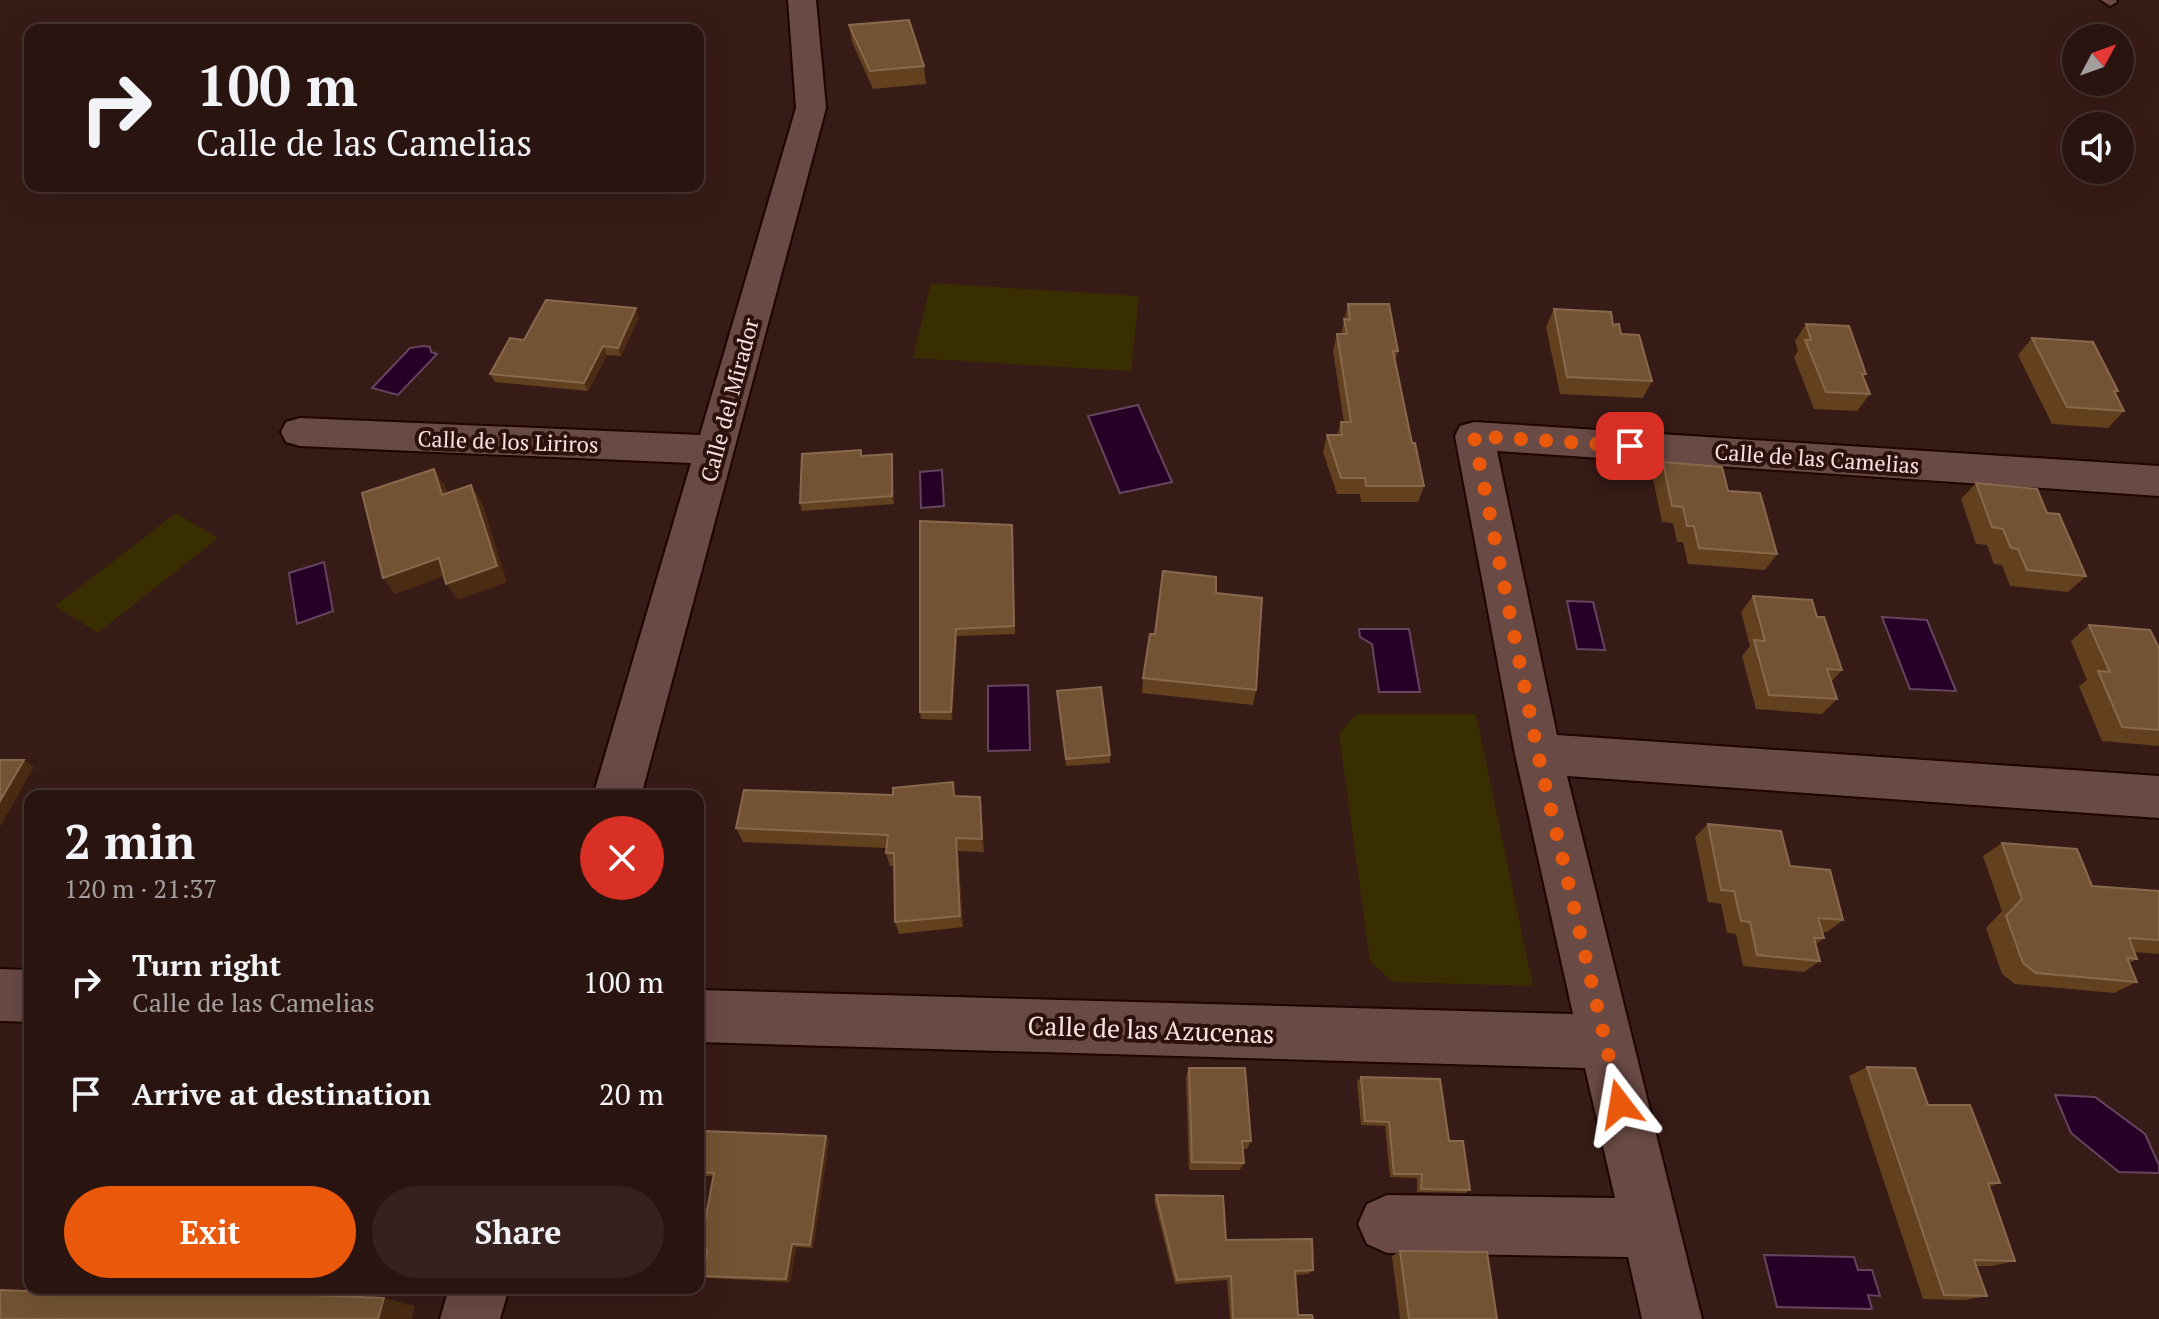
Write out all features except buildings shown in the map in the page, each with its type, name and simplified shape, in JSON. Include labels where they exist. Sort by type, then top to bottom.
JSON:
[{"type":"street","name":"Calle del Mirador","points":[[619,790],[811,108],[802,0]]},
{"type":"street","name":"Calle de los Liriros","points":[[300,432],[716,450]]},
{"type":"street","name":"Calle de las Camelias","points":[[1538,754],[1474,436],[2159,481]]},
{"type":"street","points":[[1672,1319],[1538,754],[2159,797]]},
{"type":"street","points":[[0,995],[24,996]]},
{"type":"street","name":"Calle de las Azucenas","points":[[704,1016],[1605,1042]]},
{"type":"street","points":[[1387,1224],[1650,1228]]},
{"type":"street","points":[[470,1319],[477,1294]]},
{"type":"shaded area","points":[[931,283],[1139,296],[1131,371],[913,358]]},
{"type":"shaded area","points":[[430,347],[431,352],[437,354],[398,395],[372,388],[410,348]]},
{"type":"shaded area","points":[[1138,405],[1172,482],[1120,493],[1088,416]]},
{"type":"shaded area","points":[[942,470],[944,506],[921,508],[920,472]]},
{"type":"shaded area","points":[[176,513],[218,538],[98,633],[55,606]]},
{"type":"shaded area","points":[[324,562],[333,611],[297,624],[289,573]]},
{"type":"shaded area","points":[[1567,601],[1593,602],[1605,650],[1577,649]]},
{"type":"shaded area","points":[[1882,617],[1927,620],[1956,691],[1910,689]]},
{"type":"shaded area","points":[[1359,629],[1409,629],[1420,692],[1379,692],[1372,644],[1360,637]]},
{"type":"shaded area","points":[[1028,685],[1030,750],[988,751],[988,686]]},
{"type":"shaded area","points":[[1356,714],[1476,714],[1533,986],[1393,982],[1370,962],[1339,734]]},
{"type":"shaded area","points":[[2055,1095],[2095,1097],[2145,1134],[2159,1165],[2159,1173],[2119,1172],[2071,1133]]},
{"type":"shaded area","points":[[1764,1255],[1854,1257],[1858,1270],[1872,1270],[1880,1296],[1868,1295],[1872,1309],[1777,1307]]},
{"type":"route","points":[[1620,1104],[1538,754],[1474,436],[1630,446]]}]
